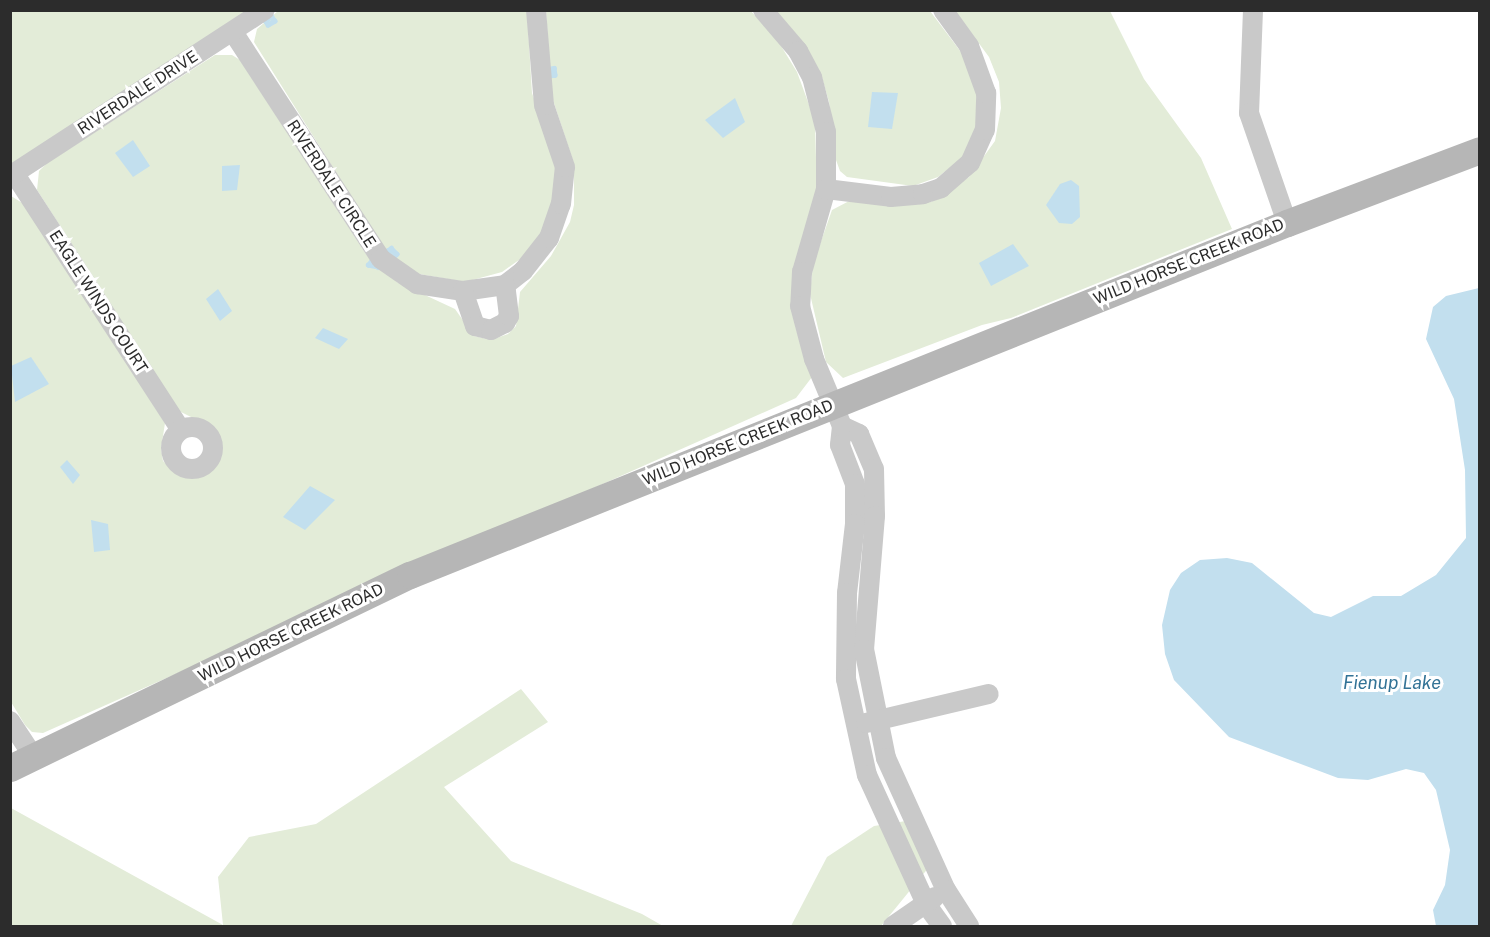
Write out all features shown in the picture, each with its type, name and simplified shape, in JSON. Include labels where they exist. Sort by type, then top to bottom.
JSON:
[{"type":"main road","name":"WILD HORSE CREEK ROAD","points":[[22,762],[410,575],[837,415],[1287,223],[1479,150]]},
{"type":"street","name":"RIVERDALE DRIVE","points":[[12,174],[265,10]]},
{"type":"street","points":[[463,291],[475,326],[491,330],[505,323],[509,316],[505,285],[523,271],[549,238],[566,184],[565,167],[544,105],[536,10]]},
{"type":"street","points":[[763,10],[798,51],[812,77],[826,132],[826,189],[802,272],[800,306],[814,359],[837,415],[840,445],[855,484],[855,524],[847,593],[846,679],[867,775],[926,904],[942,927]]},
{"type":"street","points":[[826,189],[891,197],[923,194],[941,188],[970,163],[985,130],[986,93],[969,45],[943,10]]},
{"type":"street","points":[[1253,10],[1249,113],[1287,223]]},
{"type":"street","name":"RIVERDALE CIRCLE","points":[[233,32],[381,259],[417,284],[463,291],[505,285]]},
{"type":"street","name":"EAGLE WINDS COURT","points":[[12,174],[181,430]]},
{"type":"street","points":[[837,415],[859,434],[874,469],[875,516],[864,650],[878,720],[902,798],[945,890],[969,927]]},
{"type":"street","points":[[855,725],[989,694]]},
{"type":"street","points":[[10,721],[22,762]]},
{"type":"street","points":[[893,927],[945,890]]},
{"type":"green space","points":[[750,10],[778,41],[797,72],[815,121],[817,195],[792,296],[796,329],[812,377],[796,398],[43,733],[32,732],[25,725],[11,702],[11,196],[24,204],[165,423],[161,449],[163,461],[179,475],[198,477],[215,467],[221,442],[213,428],[179,411],[37,190],[39,171],[47,163],[215,55],[232,55],[240,60],[366,254],[397,282],[455,309],[474,336],[491,340],[508,334],[516,326],[520,292],[551,256],[570,222],[574,205],[574,164],[552,97],[546,11]]},
{"type":"green space","points":[[11,11],[248,11],[11,165]]},
{"type":"green space","points":[[278,11],[527,11],[532,93],[558,170],[549,223],[526,255],[502,272],[465,282],[419,274],[396,260],[381,244],[254,42],[257,29]]},
{"type":"green space","points":[[776,11],[930,11],[970,64],[983,109],[966,155],[938,177],[913,186],[847,177],[840,171],[836,160],[829,102],[821,74],[807,49]]},
{"type":"green space","points":[[955,11],[1110,11],[1144,79],[1201,158],[1232,229],[1011,318],[982,325],[843,378],[826,362],[810,294],[813,264],[832,210],[853,199],[931,202],[969,177],[995,141],[1001,108],[999,82],[989,57]]},
{"type":"green space","points":[[521,689],[548,722],[444,787],[511,861],[642,914],[663,926],[11,926],[11,808],[223,925],[218,877],[249,837],[316,824]]},
{"type":"green space","points":[[906,821],[938,856],[881,926],[791,926],[827,857],[874,826]]},
{"type":"water","points":[[872,92],[898,93],[892,129],[868,127]]},
{"type":"water","points":[[735,98],[745,122],[723,138],[705,120]]},
{"type":"water","points":[[133,140],[150,166],[133,177],[115,153]]},
{"type":"water","points":[[240,165],[237,190],[222,191],[222,166]]},
{"type":"water","points":[[1071,180],[1079,186],[1080,217],[1072,224],[1059,223],[1046,205],[1060,184]]},
{"type":"water","points":[[1013,244],[1029,266],[991,286],[979,263]]},
{"type":"water","name":"Fienup Lake","points":[[1479,288],[1479,926],[1436,926],[1433,910],[1445,885],[1450,850],[1436,790],[1424,773],[1406,769],[1368,780],[1338,778],[1229,737],[1174,680],[1165,654],[1162,625],[1170,590],[1181,573],[1200,560],[1227,558],[1252,563],[1314,613],[1331,617],[1373,596],[1401,596],[1436,575],[1466,538],[1465,470],[1454,399],[1426,339],[1433,307],[1446,296]]},
{"type":"water","points":[[218,289],[232,311],[220,321],[206,299]]},
{"type":"water","points":[[323,328],[348,339],[339,349],[315,338]]},
{"type":"water","points":[[31,357],[49,384],[15,402],[11,366]]},
{"type":"water","points":[[67,460],[80,475],[73,484],[60,467]]},
{"type":"water","points":[[310,486],[335,500],[305,530],[283,517]]},
{"type":"water","points":[[91,520],[108,524],[110,550],[94,552]]},
{"type":"waterway","points":[[271,16],[275,21],[268,25],[265,21],[271,16]]},
{"type":"waterway","points":[[554,68],[555,75],[550,76],[550,69],[554,68]]},
{"type":"waterway","points":[[391,248],[397,254],[393,258],[387,251],[391,248]]},
{"type":"waterway","points":[[372,260],[378,267],[368,265],[372,260]]}]
